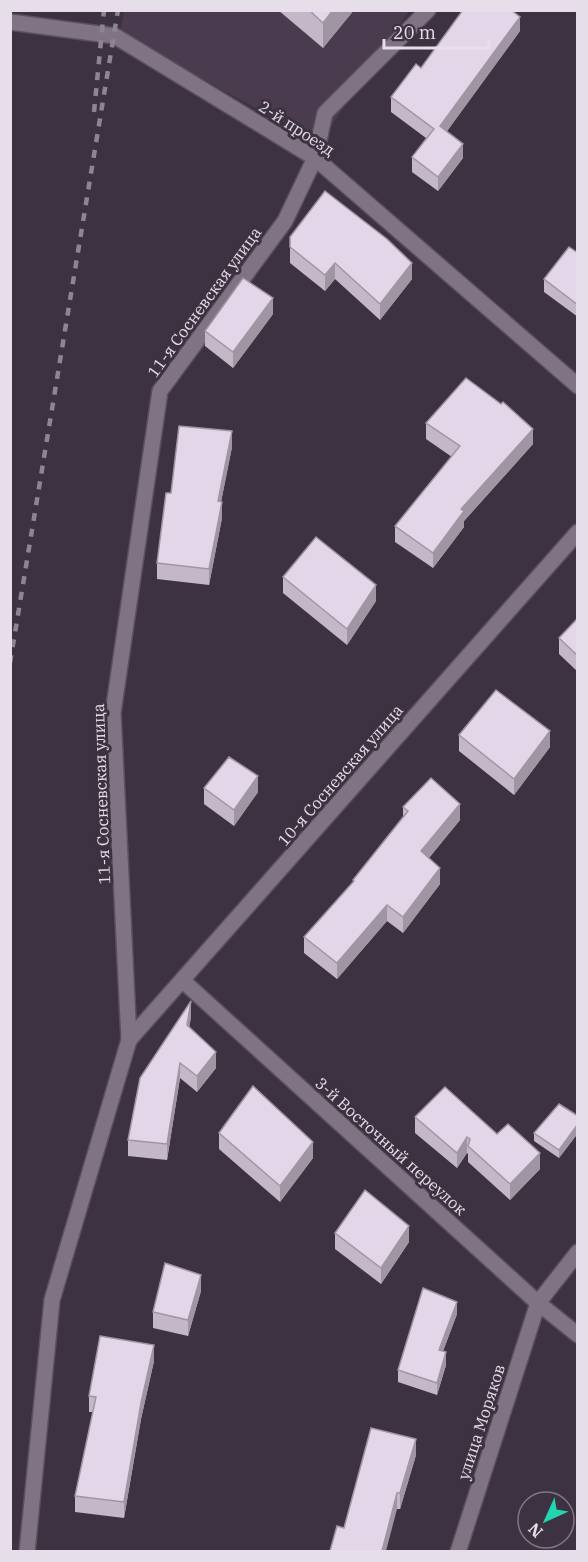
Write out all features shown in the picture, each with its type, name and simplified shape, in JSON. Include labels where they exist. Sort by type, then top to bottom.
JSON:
[{"type":"street","name":"11-я Сосневская улица","points":[[27,1551],[52,1300],[129,1040],[113,713],[160,391],[285,221],[325,113],[428,10]]},
{"type":"street","name":"2-й проезд","points":[[10,22],[115,36],[310,155],[578,386]]},
{"type":"street","name":"10-я Сосневская улица","points":[[129,1040],[578,532]]},
{"type":"street","name":"3-й Восточный переулок","points":[[183,981],[538,1303],[578,1335]]},
{"type":"street","points":[[538,1303],[578,1252]]},
{"type":"street","name":"улица Моряков","points":[[458,1551],[538,1303]]},
{"type":"shaded area","points":[[124,11],[409,11],[325,135],[281,122],[120,34]]},
{"type":"building","points":[[309,10],[333,10],[323,23]]},
{"type":"building","points":[[463,10],[511,10],[520,17],[440,126],[463,144],[438,177],[412,157],[434,129],[391,97],[416,64],[421,68]]},
{"type":"building","points":[[325,191],[387,239],[412,263],[380,304],[335,263],[325,275],[290,247],[290,237]]},
{"type":"building","points":[[569,247],[578,253],[578,305],[544,279]]},
{"type":"building","points":[[243,278],[273,298],[233,352],[205,331]]},
{"type":"building","points":[[466,378],[501,404],[503,402],[533,429],[461,509],[464,511],[433,553],[395,526],[460,446],[426,423]]},
{"type":"building","points":[[179,426],[232,431],[218,501],[222,502],[209,569],[157,563],[166,493],[171,493]]},
{"type":"building","points":[[316,537],[376,585],[347,629],[283,577]]},
{"type":"building","points":[[578,618],[578,656],[559,638]]},
{"type":"building","points":[[496,690],[550,731],[514,779],[459,735]]},
{"type":"building","points":[[229,757],[258,776],[234,810],[204,788]]},
{"type":"building","points":[[431,778],[460,804],[421,851],[440,868],[403,917],[387,905],[337,963],[304,937],[354,881],[408,811],[403,807]]},
{"type":"building","points":[[191,1001],[187,1025],[216,1052],[197,1076],[180,1063],[167,1144],[128,1140],[140,1078]]},
{"type":"building","points":[[253,1086],[313,1142],[280,1186],[219,1133]]},
{"type":"building","points":[[445,1087],[497,1134],[508,1124],[540,1153],[510,1184],[468,1146],[470,1139],[467,1137],[457,1153],[415,1117]]},
{"type":"building","points":[[559,1104],[578,1116],[578,1124],[559,1150],[534,1133]]},
{"type":"building","points":[[365,1190],[409,1226],[381,1268],[335,1233]]},
{"type":"building","points":[[165,1263],[201,1275],[188,1320],[153,1312]]},
{"type":"building","points":[[423,1288],[457,1302],[439,1350],[446,1352],[437,1383],[398,1370]]},
{"type":"building","points":[[100,1336],[154,1345],[141,1403],[124,1502],[75,1496],[96,1397],[89,1396]]},
{"type":"building","points":[[371,1428],[416,1439],[400,1493],[397,1493],[382,1551],[330,1551],[337,1526],[344,1528]]},
{"type":"railway","points":[[94,112],[104,10]]},
{"type":"railway","points":[[10,663],[118,10]]}]
